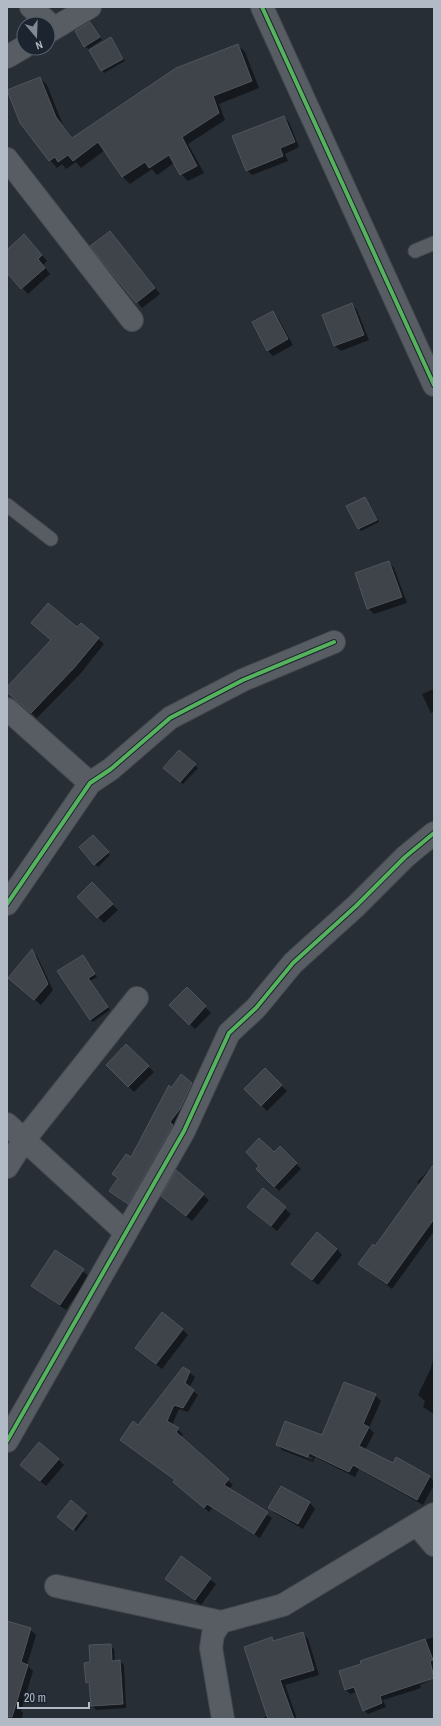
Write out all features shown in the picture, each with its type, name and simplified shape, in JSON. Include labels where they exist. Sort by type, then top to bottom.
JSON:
[{"type":"street","points":[[31,7],[39,16]]},
{"type":"street","points":[[56,27],[90,7]]},
{"type":"street","points":[[262,7],[434,385]]},
{"type":"street","points":[[7,57],[16,52]]},
{"type":"street","points":[[7,159],[132,320]]},
{"type":"street","points":[[7,904],[90,783],[112,769],[170,718],[243,680],[334,642]]},
{"type":"street","points":[[7,710],[90,783]]},
{"type":"street","points":[[7,1442],[184,1131],[229,1032],[256,1008],[293,963],[356,906],[405,857],[434,833]]},
{"type":"street","points":[[7,1167],[24,1140],[137,998]]},
{"type":"street","points":[[7,1124],[126,1232]]},
{"type":"street","points":[[56,1586],[221,1622],[283,1605],[426,1519],[434,1544]]},
{"type":"street","points":[[221,1622],[213,1634],[211,1648],[223,1719]]},
{"type":"lane","points":[[415,251],[434,243]]},
{"type":"lane","points":[[7,505],[51,539]]},
{"type":"building","points":[[90,22],[100,37],[84,47],[75,31]]},
{"type":"building","points":[[111,37],[123,59],[101,71],[89,50]]},
{"type":"building","points":[[238,44],[252,81],[213,96],[219,113],[182,137],[197,166],[180,175],[169,155],[149,168],[145,162],[122,177],[98,142],[73,161],[68,155],[58,162],[55,157],[49,161],[20,123],[7,90],[40,77],[56,117],[72,138],[176,68]]},
{"type":"building","points":[[284,116],[295,142],[280,148],[283,156],[246,171],[232,136]]},
{"type":"building","points":[[110,231],[155,288],[136,303],[90,246]]},
{"type":"building","points":[[24,234],[42,255],[38,259],[45,268],[21,289],[7,273],[7,250]]},
{"type":"building","points":[[352,303],[364,335],[334,346],[322,315]]},
{"type":"building","points":[[273,311],[288,339],[267,351],[252,322]]},
{"type":"building","points":[[365,497],[377,520],[358,529],[346,506]]},
{"type":"building","points":[[389,561],[402,597],[367,609],[355,573]]},
{"type":"building","points":[[48,603],[77,627],[81,623],[99,638],[74,668],[31,713],[7,692],[7,687],[51,640],[31,623]]},
{"type":"building","points":[[179,750],[196,764],[180,782],[163,768]]},
{"type":"building","points":[[93,835],[109,852],[94,865],[79,847]]},
{"type":"building","points":[[92,882],[113,904],[97,918],[77,897]]},
{"type":"building","points":[[32,949],[48,984],[34,1000],[8,978]]},
{"type":"building","points":[[83,955],[95,974],[88,978],[108,1007],[90,1020],[57,971]]},
{"type":"building","points":[[187,987],[206,1006],[189,1025],[169,1005]]},
{"type":"building","points":[[126,1044],[149,1066],[128,1087],[106,1065]]},
{"type":"building","points":[[265,1068],[282,1085],[261,1106],[244,1089]]},
{"type":"building","points":[[181,1074],[192,1083],[180,1109],[170,1122],[173,1125],[128,1204],[109,1191],[118,1178],[112,1174],[126,1154],[131,1157],[169,1085],[171,1088]]},
{"type":"building","points":[[259,1138],[274,1152],[280,1146],[297,1163],[274,1187],[256,1169],[259,1166],[246,1152]]},
{"type":"building","points":[[434,1164],[434,1219],[387,1284],[358,1264],[373,1244],[375,1246]]},
{"type":"building","points":[[176,1170],[204,1194],[186,1216],[161,1196]]},
{"type":"building","points":[[263,1188],[286,1207],[271,1226],[247,1207]]},
{"type":"building","points":[[317,1232],[337,1249],[312,1280],[291,1264]]},
{"type":"building","points":[[55,1250],[84,1269],[60,1305],[31,1286]]},
{"type":"building","points":[[162,1312],[183,1329],[156,1364],[135,1348]]},
{"type":"building","points":[[183,1367],[190,1371],[185,1383],[194,1390],[183,1408],[174,1405],[167,1421],[179,1428],[176,1432],[229,1479],[224,1485],[268,1512],[254,1534],[207,1504],[204,1508],[173,1482],[175,1480],[120,1440],[133,1421],[138,1425]]},
{"type":"building","points":[[344,1382],[376,1394],[363,1424],[369,1427],[359,1446],[393,1463],[396,1457],[430,1476],[417,1500],[353,1465],[349,1472],[309,1453],[308,1457],[276,1445],[285,1421],[322,1435]]},
{"type":"building","points":[[39,1442],[59,1459],[40,1481],[20,1465]]},
{"type":"building","points":[[281,1486],[310,1502],[298,1524],[268,1508]]},
{"type":"building","points":[[71,1500],[86,1513],[73,1530],[57,1517]]},
{"type":"building","points":[[181,1556],[211,1578],[195,1600],[165,1579]]},
{"type":"building","points":[[7,1621],[31,1628],[21,1662],[28,1665],[12,1717],[7,1717]]},
{"type":"building","points":[[303,1632],[314,1670],[280,1680],[294,1719],[268,1719],[244,1647],[272,1637],[273,1641]]},
{"type":"building","points":[[425,1639],[433,1660],[430,1661],[434,1678],[380,1696],[382,1703],[363,1711],[354,1687],[345,1690],[339,1671],[361,1664],[360,1661]]},
{"type":"building","points":[[111,1644],[112,1661],[120,1660],[123,1704],[91,1706],[89,1682],[86,1683],[84,1663],[90,1662],[89,1645]]},
{"type":"cycle path","points":[[262,7],[434,385]]},
{"type":"cycle path","points":[[7,904],[90,783],[111,769],[170,718],[243,680],[334,642]]},
{"type":"cycle path","points":[[7,1441],[184,1131],[229,1033],[256,1008],[293,963],[356,906],[405,857],[434,833]]}]
